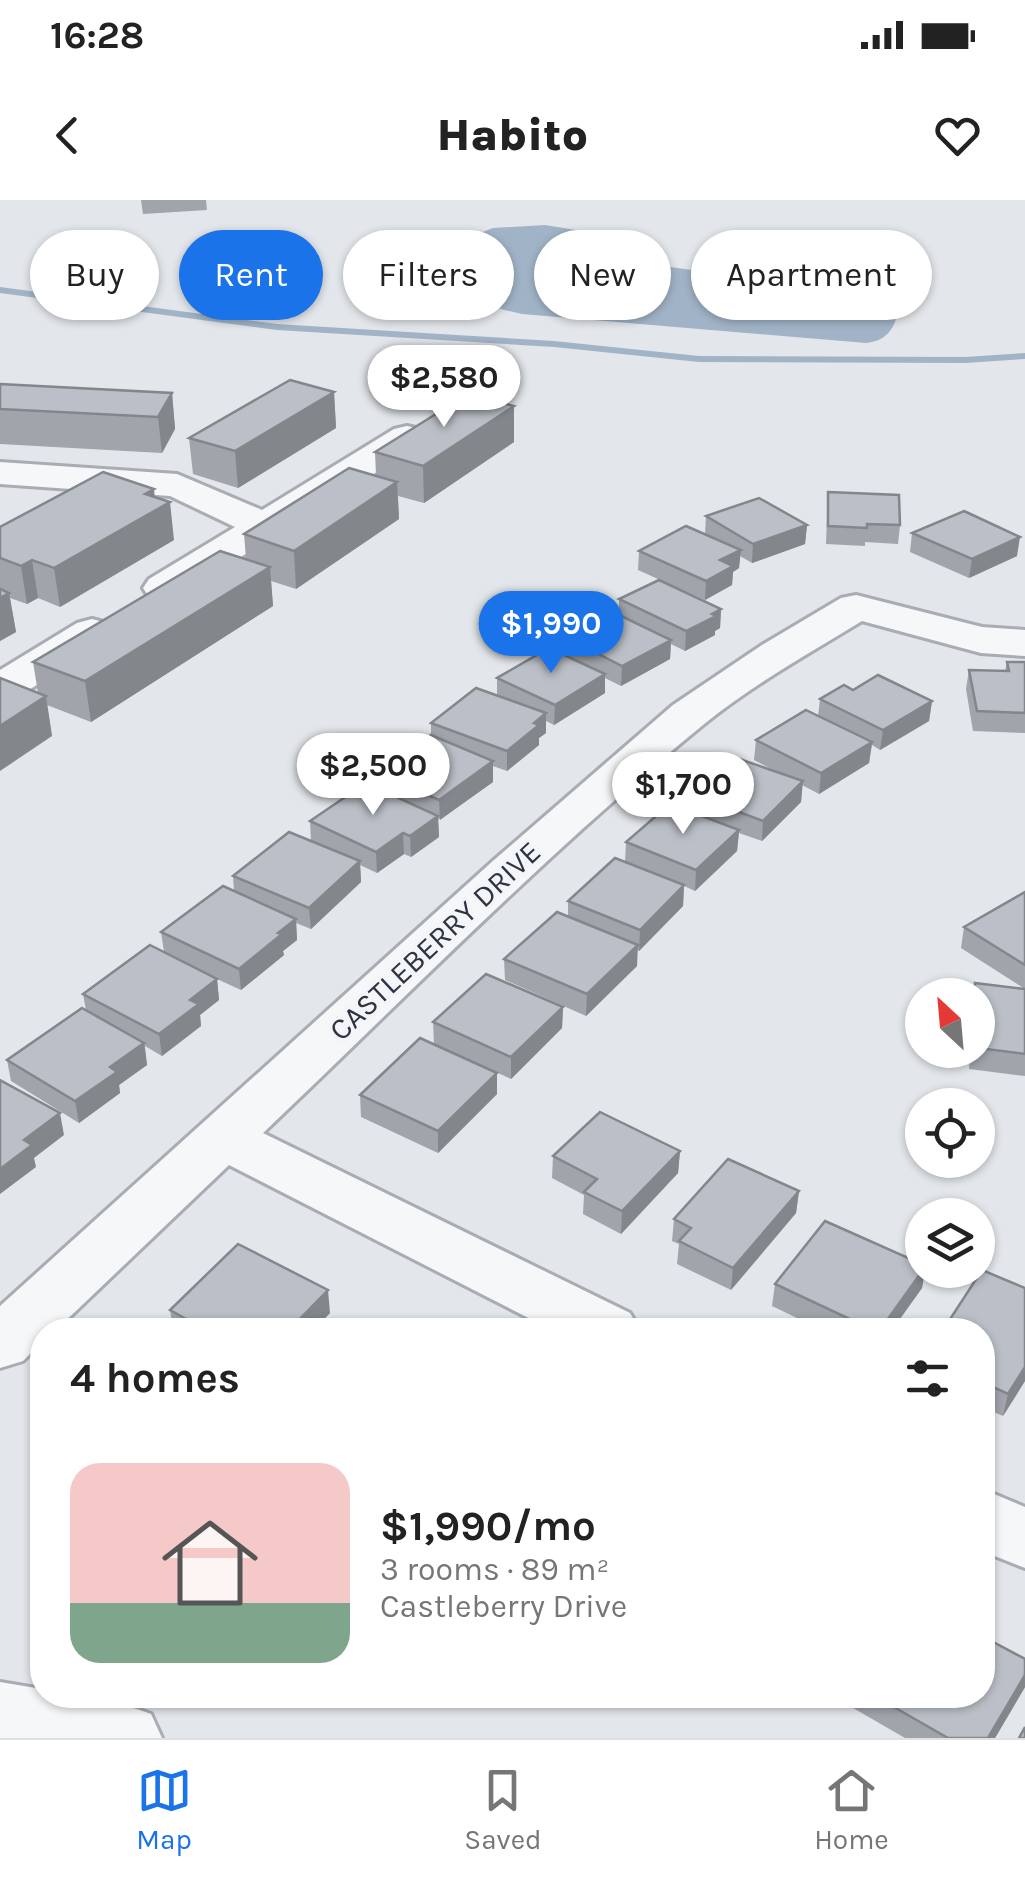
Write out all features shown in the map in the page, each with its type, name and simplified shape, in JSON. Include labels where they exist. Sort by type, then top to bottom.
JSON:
[{"type":"street","points":[[0,689],[407,438]]},
{"type":"street","points":[[0,473],[177,485],[264,526]]},
{"type":"street","name":"CASTLEBERRY DRIVE","points":[[0,1344],[511,870],[689,714],[777,654],[856,607],[981,640],[1025,643]]},
{"type":"street","points":[[224,1137],[584,1318]]},
{"type":"street","points":[[995,1524],[1025,1539]]},
{"type":"street","points":[[0,1716],[124,1738]]},
{"type":"water","points":[[545,225],[576,230],[534,230],[534,315],[514,312],[514,230],[488,230]]},
{"type":"water","points":[[671,267],[691,270],[691,320],[895,320],[882,338],[866,343],[593,320],[671,320]]},
{"type":"building","points":[[290,380],[334,392],[235,451],[189,438]]},
{"type":"building","points":[[0,384],[172,393],[158,417],[0,409]]},
{"type":"building","points":[[468,394],[514,406],[423,466],[375,452]]},
{"type":"building","points":[[349,468],[397,482],[294,551],[244,534]]},
{"type":"building","points":[[103,472],[154,489],[145,494],[170,502],[54,568],[32,560],[21,566],[0,558],[0,527]]},
{"type":"building","points":[[828,492],[899,495],[900,525],[828,526]]},
{"type":"building","points":[[759,498],[807,525],[753,544],[706,516]]},
{"type":"building","points":[[964,511],[1020,537],[972,559],[912,533]]},
{"type":"building","points":[[686,526],[741,550],[720,560],[733,566],[706,581],[639,551]]},
{"type":"building","points":[[220,551],[270,567],[85,681],[33,662]]},
{"type":"building","points":[[659,580],[721,609],[712,614],[716,616],[686,631],[619,599]]},
{"type":"building","points":[[617,614],[671,640],[622,666],[568,638]]},
{"type":"building","points":[[549,648],[605,674],[555,705],[497,678]]},
{"type":"building","points":[[1007,662],[1025,662],[1025,713],[977,711],[969,670],[1009,671]]},
{"type":"building","points":[[878,675],[932,701],[883,730],[820,699],[844,685],[853,690]]},
{"type":"building","points":[[0,678],[46,696],[0,726]]},
{"type":"building","points":[[476,688],[546,713],[534,723],[539,725],[507,751],[431,723]]},
{"type":"building","points":[[806,710],[872,742],[821,773],[756,740]]},
{"type":"building","points":[[431,735],[493,761],[439,800],[376,772]]},
{"type":"building","points":[[725,754],[803,781],[763,821],[683,791]]},
{"type":"building","points":[[366,783],[438,816],[410,836],[403,833],[376,852],[310,821]]},
{"type":"building","points":[[670,804],[739,830],[696,870],[626,842]]},
{"type":"building","points":[[289,832],[360,861],[309,908],[233,876]]},
{"type":"building","points":[[615,858],[684,885],[640,930],[568,901]]},
{"type":"building","points":[[223,886],[296,919],[239,969],[161,932]]},
{"type":"building","points":[[1025,892],[1025,965],[964,927]]},
{"type":"building","points":[[557,912],[638,945],[587,994],[504,959]]},
{"type":"building","points":[[150,945],[217,979],[190,1000],[199,1004],[159,1034],[83,994]]},
{"type":"building","points":[[486,974],[563,1007],[511,1057],[433,1022]]},
{"type":"building","points":[[995,985],[1025,989],[1025,1054],[995,1050]]},
{"type":"building","points":[[82,1008],[144,1043],[110,1067],[117,1072],[75,1101],[7,1060]]},
{"type":"building","points":[[420,1038],[497,1073],[438,1131],[360,1095]]},
{"type":"building","points":[[0,1080],[60,1113],[24,1140],[32,1145],[0,1169]]},
{"type":"building","points":[[600,1112],[680,1151],[622,1211],[584,1192],[597,1179],[553,1156]]},
{"type":"building","points":[[728,1159],[799,1191],[733,1268],[679,1241],[691,1228],[674,1219]]},
{"type":"building","points":[[825,1221],[905,1256],[905,1288],[910,1288],[889,1318],[847,1318],[775,1284]]},
{"type":"building","points":[[238,1244],[328,1290],[301,1318],[184,1318],[170,1310]]},
{"type":"building","points":[[995,1275],[1025,1288],[1025,1367],[1008,1394],[995,1388],[995,1318],[951,1318],[970,1288],[995,1288]]},
{"type":"building","points":[[995,1643],[1025,1659],[1025,1675],[988,1738],[948,1738],[896,1708],[995,1708]]},
{"type":"waterway","points":[[0,290],[277,327],[554,344],[699,359],[965,360],[1025,356]]}]
